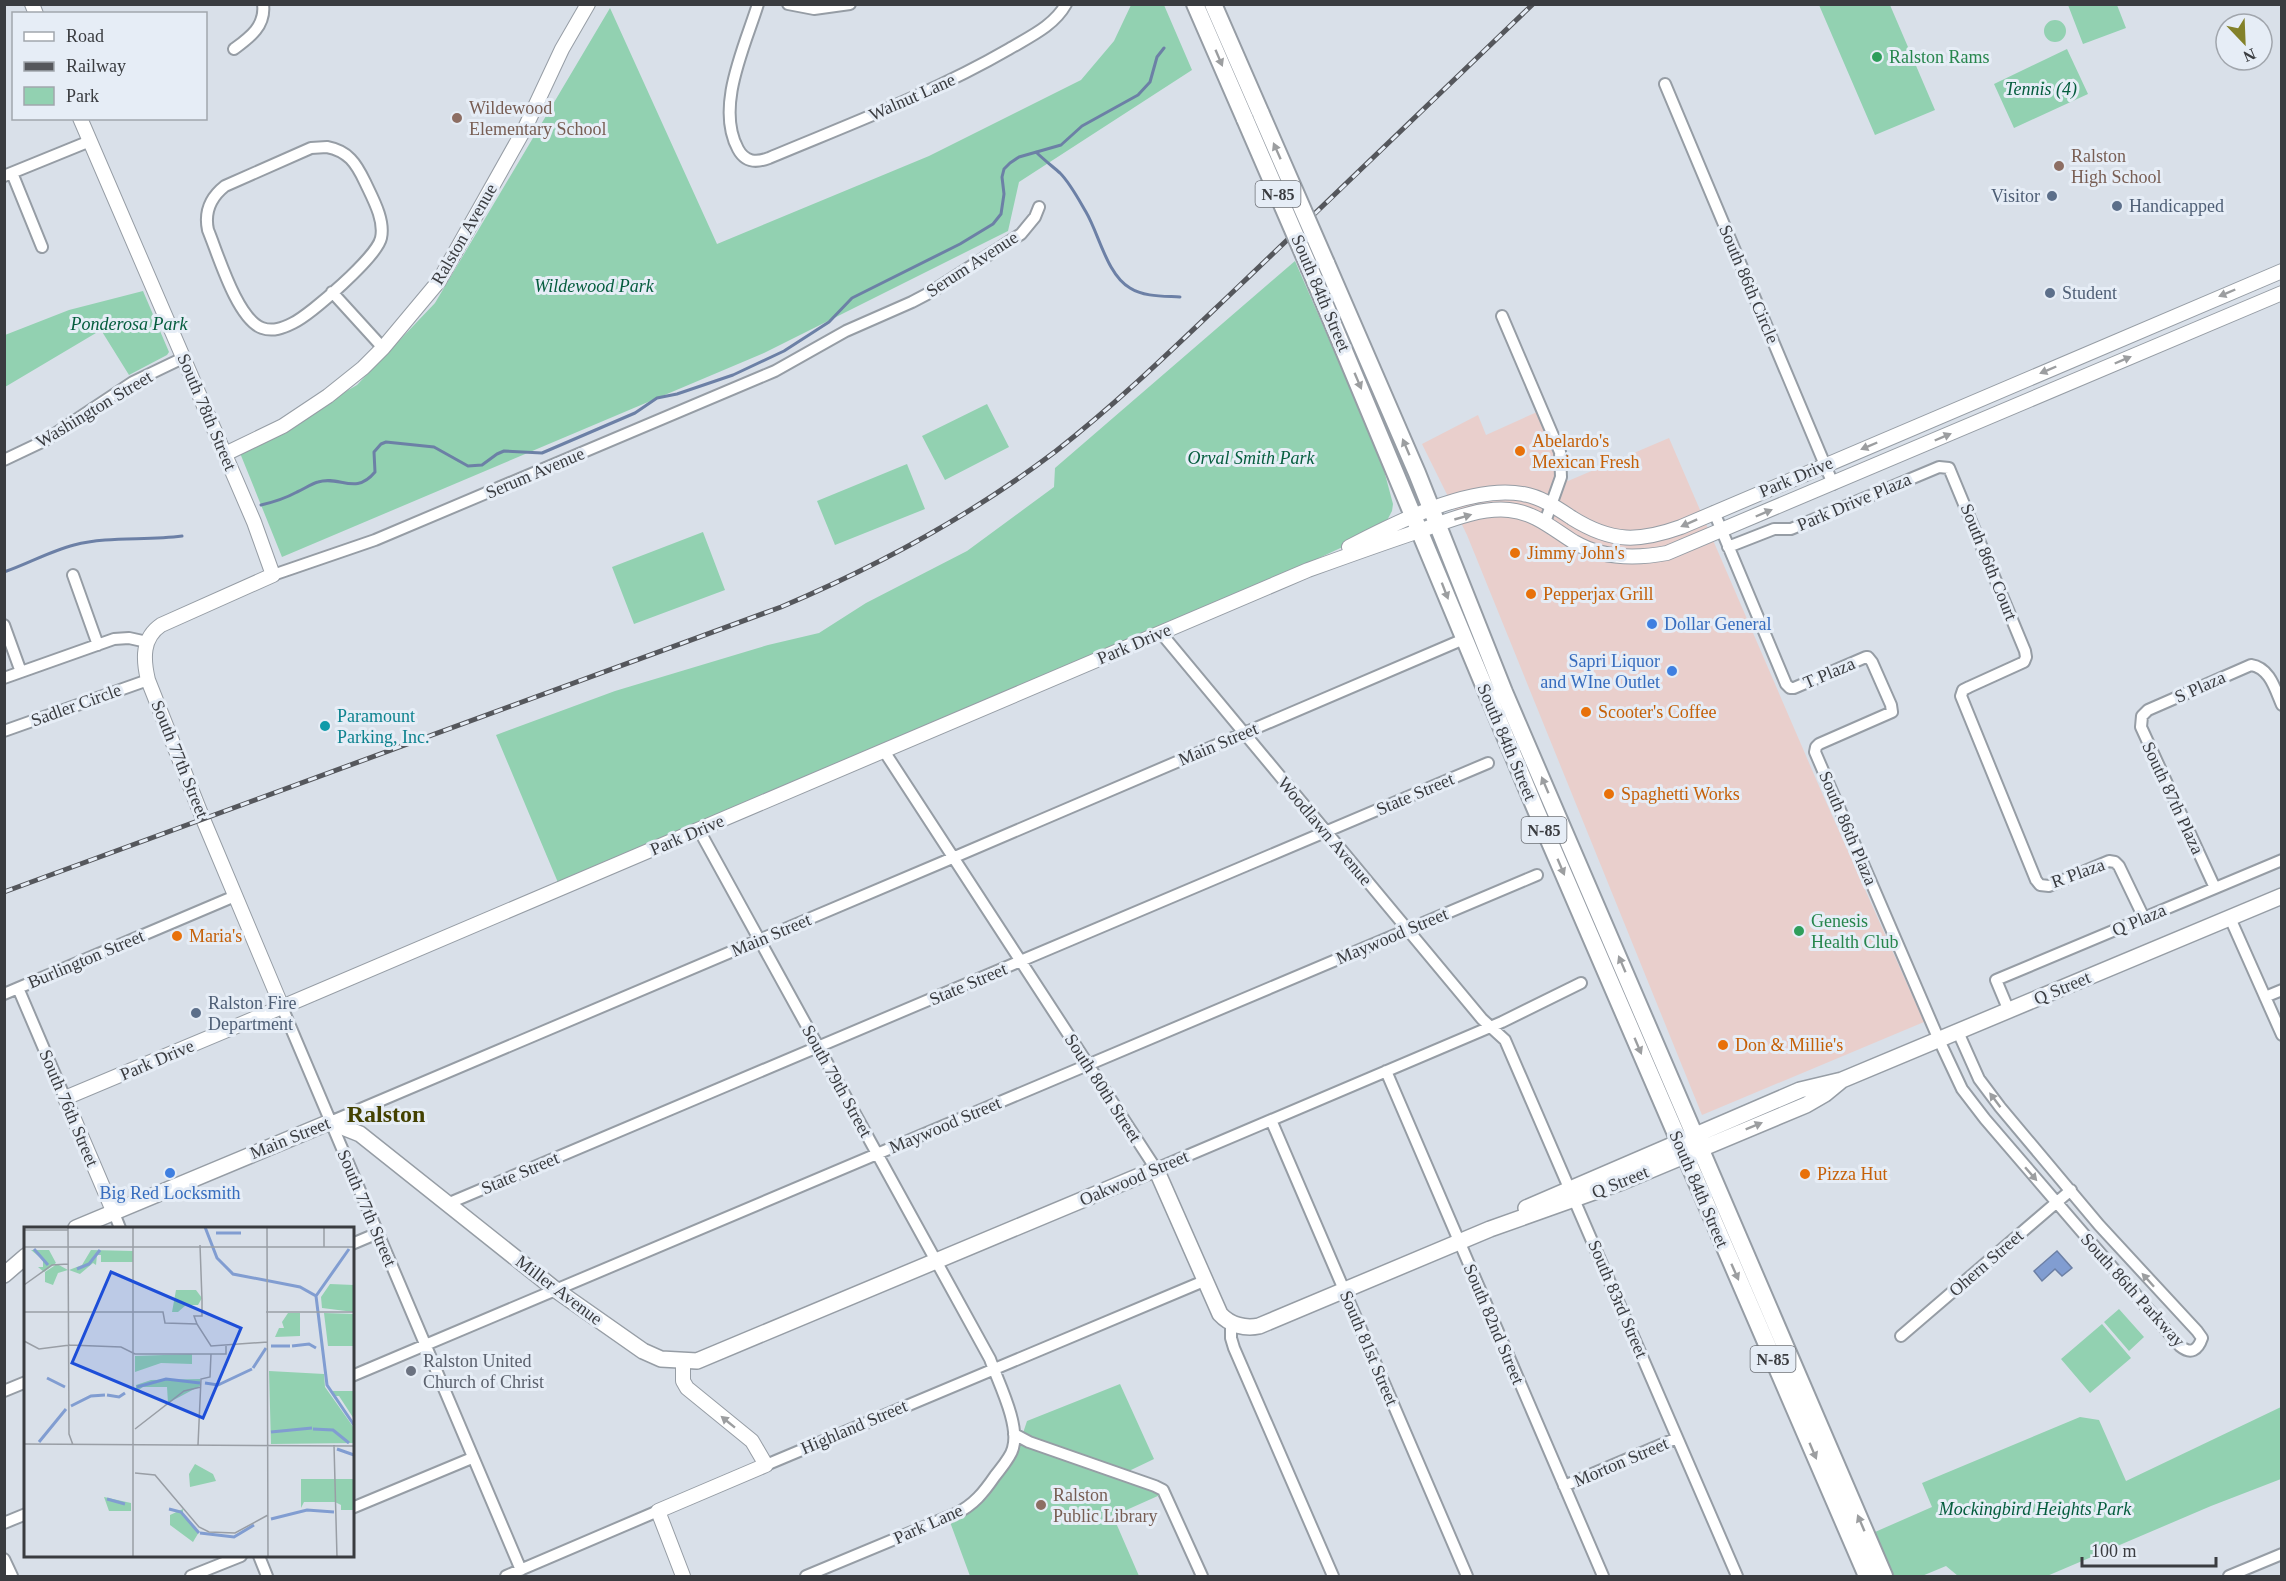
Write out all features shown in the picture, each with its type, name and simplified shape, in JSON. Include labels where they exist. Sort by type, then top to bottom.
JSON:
[{"type":"main road","name":"South 84th Street","points":[[1195,4],[1253,117],[1318,266],[1435,517],[1689,1145],[1867,1576]]},
{"type":"main road","name":"South 84th Street","points":[[1213,4],[1253,117]]},
{"type":"main road","name":"South 84th Street","points":[[1318,266],[1464,639],[1884,1576]]},
{"type":"main road","name":"Q Street","points":[[1231,1321],[1244,1328],[1259,1326],[1689,1145],[1806,1104],[1825,1094],[1842,1080],[2282,896]]},
{"type":"main road","name":"Miller Avenue","points":[[330,1122],[360,1134],[556,1290],[643,1352],[661,1359],[683,1362]]},
{"type":"main road","name":"Main Street","points":[[79,1227],[330,1122]]},
{"type":"main road","name":"Oakwood Street","points":[[683,1362],[697,1361],[711,1356],[1156,1169]]},
{"type":"main road","name":"South 80th Street","points":[[1156,1169],[1220,1314],[1231,1321]]},
{"type":"main road","points":[[4,1275],[24,1258]]},
{"type":"street","points":[[234,50],[256,31],[262,21],[263,4]]},
{"type":"street","name":"Ralston Avenue","points":[[225,454],[283,426],[361,370],[383,348],[439,281],[525,128],[562,50],[588,4]]},
{"type":"street","name":"Walnut Lane","points":[[758,4],[730,98],[730,124],[733,138],[745,158],[756,162],[914,98],[955,78],[1040,30],[1054,20],[1066,4]]},
{"type":"street","points":[[788,4],[814,9],[850,4]]},
{"type":"street","name":"South 86th Circle","points":[[1665,84],[1833,484]]},
{"type":"street","name":"South 78th Street","points":[[81,120],[261,539],[273,575]]},
{"type":"street","points":[[42,247],[8,175],[90,141]]},
{"type":"street","points":[[312,148],[336,149],[352,159],[359,168],[381,219],[381,238],[373,255],[332,292],[299,320],[276,330],[261,328],[246,315],[208,230],[207,210],[216,194],[225,186],[312,148]]},
{"type":"street","name":"Serum Avenue","points":[[147,642],[150,635],[161,625],[273,575],[375,540],[775,371],[846,331],[931,292],[1021,234],[1035,218],[1039,207]]},
{"type":"street","name":"Park Drive","points":[[65,1098],[1308,570],[1363,540],[1435,517],[1470,497],[1502,492],[1525,494],[1553,506],[1602,534],[1623,538],[1655,536],[2282,271]]},
{"type":"street","points":[[332,292],[383,348]]},
{"type":"street","name":"Park Drive","points":[[1435,517],[1509,510],[1545,522],[1588,549],[1622,556],[1652,556],[1667,553],[2282,293]]},
{"type":"street","points":[[1502,316],[1560,452],[1562,470],[1553,506],[1545,522]]},
{"type":"street","name":"Washington Street","points":[[4,460],[44,441],[133,382],[183,358]]},
{"type":"street","name":"Park Drive Plaza","points":[[1728,547],[1774,529],[1791,529],[1939,467],[1946,467]]},
{"type":"street","name":"South 86th Court","points":[[1946,467],[1951,471],[2025,651],[2026,660],[2022,664],[1969,687],[1961,693],[1961,700],[2040,885]]},
{"type":"street","points":[[1714,512],[1728,547]]},
{"type":"street","name":"T Plaza","points":[[1728,547],[1786,684],[1790,688],[1868,657],[1891,705],[1892,712],[1816,747]]},
{"type":"street","points":[[73,575],[98,645]]},
{"type":"street","points":[[4,625],[21,672]]},
{"type":"street","name":"Woodlawn Avenue","points":[[1161,633],[1491,1027]]},
{"type":"street","points":[[4,678],[123,638],[147,642]]},
{"type":"street","name":"Main Street","points":[[330,1122],[1464,639]]},
{"type":"street","name":"South 77th Street","points":[[147,642],[144,658],[148,680],[235,896],[521,1570]]},
{"type":"street","name":"S Plaza","points":[[2148,710],[2251,665],[2260,667],[2266,672],[2282,705]]},
{"type":"street","name":"Sadler Circle","points":[[4,731],[148,680]]},
{"type":"street","name":"South 87th Plaza","points":[[2148,710],[2142,716],[2141,727],[2215,888]]},
{"type":"street","name":"South 86th Plaza","points":[[1816,747],[1815,752],[1939,1040]]},
{"type":"street","name":"South 80th Street","points":[[884,751],[1156,1169]]},
{"type":"street","name":"State Street","points":[[447,1204],[1488,763]]},
{"type":"street","name":"South 79th Street","points":[[699,830],[990,1359],[1008,1405],[1014,1434]]},
{"type":"street","name":"Q Plaza","points":[[2009,1011],[1996,980],[2282,860]]},
{"type":"street","name":"R Plaza","points":[[2040,885],[2049,886],[2109,861],[2115,862],[2144,918]]},
{"type":"street","name":"Maywood Street","points":[[354,1375],[1537,875]]},
{"type":"street","name":"Burlington Street","points":[[4,994],[235,896]]},
{"type":"street","points":[[2230,918],[2282,1035]]},
{"type":"street","name":"Oakwood Street","points":[[1156,1169],[1491,1027],[1581,983]]},
{"type":"street","name":"South 76th Street","points":[[18,988],[120,1227]]},
{"type":"street","points":[[2265,997],[2282,990]]},
{"type":"street","name":"South 83rd Street","points":[[1491,1027],[1505,1040],[1737,1576]]},
{"type":"street","name":"South 86th Parkway","points":[[1939,1040],[1962,1089],[2055,1202],[2180,1346],[2192,1352],[2199,1347],[2202,1338],[2099,1226],[1979,1079],[1958,1032]]},
{"type":"street","points":[[1956,1076],[1974,1067]]},
{"type":"street","name":"South 82nd Street","points":[[1386,1071],[1603,1576]]},
{"type":"street","points":[[1996,1132],[2011,1119]]},
{"type":"street","name":"South 81st Street","points":[[1271,1120],[1467,1576]]},
{"type":"street","name":"Ohern Street","points":[[1901,1336],[2071,1190]]},
{"type":"street","points":[[2087,1239],[2099,1226]]},
{"type":"street","points":[[354,1243],[378,1233]]},
{"type":"street","name":"Highland Street","points":[[506,1576],[1204,1281]]},
{"type":"street","points":[[2151,1312],[2166,1299]]},
{"type":"street","points":[[1231,1321],[1231,1338],[1234,1348],[1333,1576]]},
{"type":"street","points":[[683,1362],[683,1381],[687,1388],[752,1441],[766,1465]]},
{"type":"street","points":[[4,1391],[24,1383]]},
{"type":"street","points":[[1014,1434],[1029,1442],[1163,1490],[1202,1576]]},
{"type":"street","name":"Park Lane","points":[[806,1576],[955,1514],[973,1503],[982,1495],[1013,1449],[1014,1434]]},
{"type":"street","name":"Morton Street","points":[[1564,1486],[1677,1438]]},
{"type":"street","points":[[354,1507],[472,1458]]},
{"type":"street","points":[[658,1511],[683,1576]]},
{"type":"street","points":[[4,1523],[24,1515]]},
{"type":"street","points":[[2229,1576],[2282,1554]]},
{"type":"street","points":[[191,1576],[238,1557]]},
{"type":"street","points":[[258,1557],[267,1576]]},
{"type":"street","points":[[4,1559],[12,1576]]},
{"type":"shaded area","points":[[1537,412],[1568,481],[1669,438],[1924,1022],[1702,1115],[1467,535],[1422,444],[1478,415],[1486,435]]},
{"type":"green space","name":"Wildewood Park","points":[[1131,5],[1164,5],[1192,70],[1019,182],[1008,231],[764,353],[282,557],[240,453],[357,385],[435,303],[610,8],[717,244],[929,156],[1081,80],[1114,41]]},
{"type":"green space","name":"Ralston Rams","points":[[1819,5],[1890,5],[1935,110],[1875,135]]},
{"type":"green space","points":[[2068,5],[2117,5],[2126,28],[2083,44]]},
{"type":"green space","points":[[2055,20],[2063,23],[2066,31],[2063,39],[2055,42],[2047,39],[2044,31],[2047,23]]},
{"type":"green space","name":"Tennis (4)","points":[[2067,49],[2088,94],[2014,128],[1994,84]]},
{"type":"green space","name":"Orval Smith Park","points":[[1295,261],[1381,459],[1393,504],[1383,528],[1285,574],[559,885],[496,735],[615,691],[768,645],[819,633],[866,603],[967,551],[1054,487],[1055,468]]},
{"type":"green space","name":"Ponderosa Park","points":[[143,291],[169,352],[167,355],[129,375],[101,330],[5,387],[5,335],[69,310]]},
{"type":"green space","points":[[987,404],[1009,447],[945,480],[922,436]]},
{"type":"green space","points":[[907,464],[925,509],[835,545],[817,501]]},
{"type":"green space","points":[[703,532],[725,590],[634,624],[612,567]]},
{"type":"green space","points":[[2119,1309],[2144,1337],[2129,1351],[2104,1322]]},
{"type":"green space","points":[[2102,1324],[2131,1358],[2090,1393],[2061,1359]]},
{"type":"green space","points":[[1120,1384],[1154,1459],[1131,1470],[1125,1480],[1153,1490],[1160,1495],[1113,1516],[1139,1576],[970,1576],[950,1522],[966,1515],[987,1498],[1015,1457],[1027,1421]]},
{"type":"green space","name":"Mockingbird Heights Park","points":[[2281,1407],[2281,1479],[2211,1506],[2047,1576],[1958,1576],[1946,1566],[1922,1576],[1894,1576],[1875,1532],[1932,1507],[1922,1483],[2080,1417],[2099,1420],[2126,1481]]},
{"type":"water","points":[[2057,1251],[2072,1268],[2062,1276],[2055,1269],[2042,1281],[2034,1271]]},
{"type":"waterway","points":[[261,505],[284,498],[318,482],[361,483],[375,472],[374,452],[386,442],[434,447],[468,466],[482,465],[504,451],[542,453],[635,413],[657,398],[677,394],[733,375],[784,351],[829,322],[852,298],[960,244],[993,224],[1001,214],[1004,169],[1019,157],[1061,145],[1082,126],[1138,95],[1150,82],[1157,57],[1164,48]]},
{"type":"waterway","points":[[1036,152],[1060,173],[1071,187],[1091,221],[1109,264],[1122,282],[1141,293],[1180,297]]},
{"type":"waterway","points":[[4,572],[56,551],[87,542],[182,536]]},
{"type":"railway","points":[[4,892],[781,607],[853,574],[958,518],[1056,451],[1148,372],[1533,4]]},
{"type":"place","name":"Ralston Rams","points":[[1877,57]]},
{"type":"place","name":"Wildewood Elementary School","points":[[457,118]]},
{"type":"place","name":"Ralston High School","points":[[2059,166]]},
{"type":"place","name":"Visitor","points":[[2052,196]]},
{"type":"place","name":"Handicapped","points":[[2117,206]]},
{"type":"place","name":"Student","points":[[2050,293]]},
{"type":"place","name":"Abelardo's Mexican Fresh","points":[[1520,451]]},
{"type":"place","name":"Jimmy John's","points":[[1515,553]]},
{"type":"place","name":"Pepperjax Grill","points":[[1531,594]]},
{"type":"place","name":"Dollar General","points":[[1652,624]]},
{"type":"place","name":"Sapri Liquor and WIne Outlet","points":[[1672,671]]},
{"type":"place","name":"Scooter's Coffee","points":[[1586,712]]},
{"type":"place","name":"Paramount Parking, Inc.","points":[[325,726]]},
{"type":"place","name":"Spaghetti Works","points":[[1609,794]]},
{"type":"place","name":"Genesis Health Club","points":[[1799,931]]},
{"type":"place","name":"Maria's","points":[[177,936]]},
{"type":"place","name":"Ralston Fire Department","points":[[196,1013]]},
{"type":"place","name":"Don & Millie's","points":[[1723,1045]]},
{"type":"place","name":"Big Red Locksmith","points":[[170,1173]]},
{"type":"place","name":"Pizza Hut","points":[[1805,1174]]},
{"type":"place","name":"Ralston United Church of Christ","points":[[411,1371]]},
{"type":"place","name":"Ralston Public Library","points":[[1041,1505]]},
{"type":"district","name":"Ralston","points":[[386,1114]]}]
